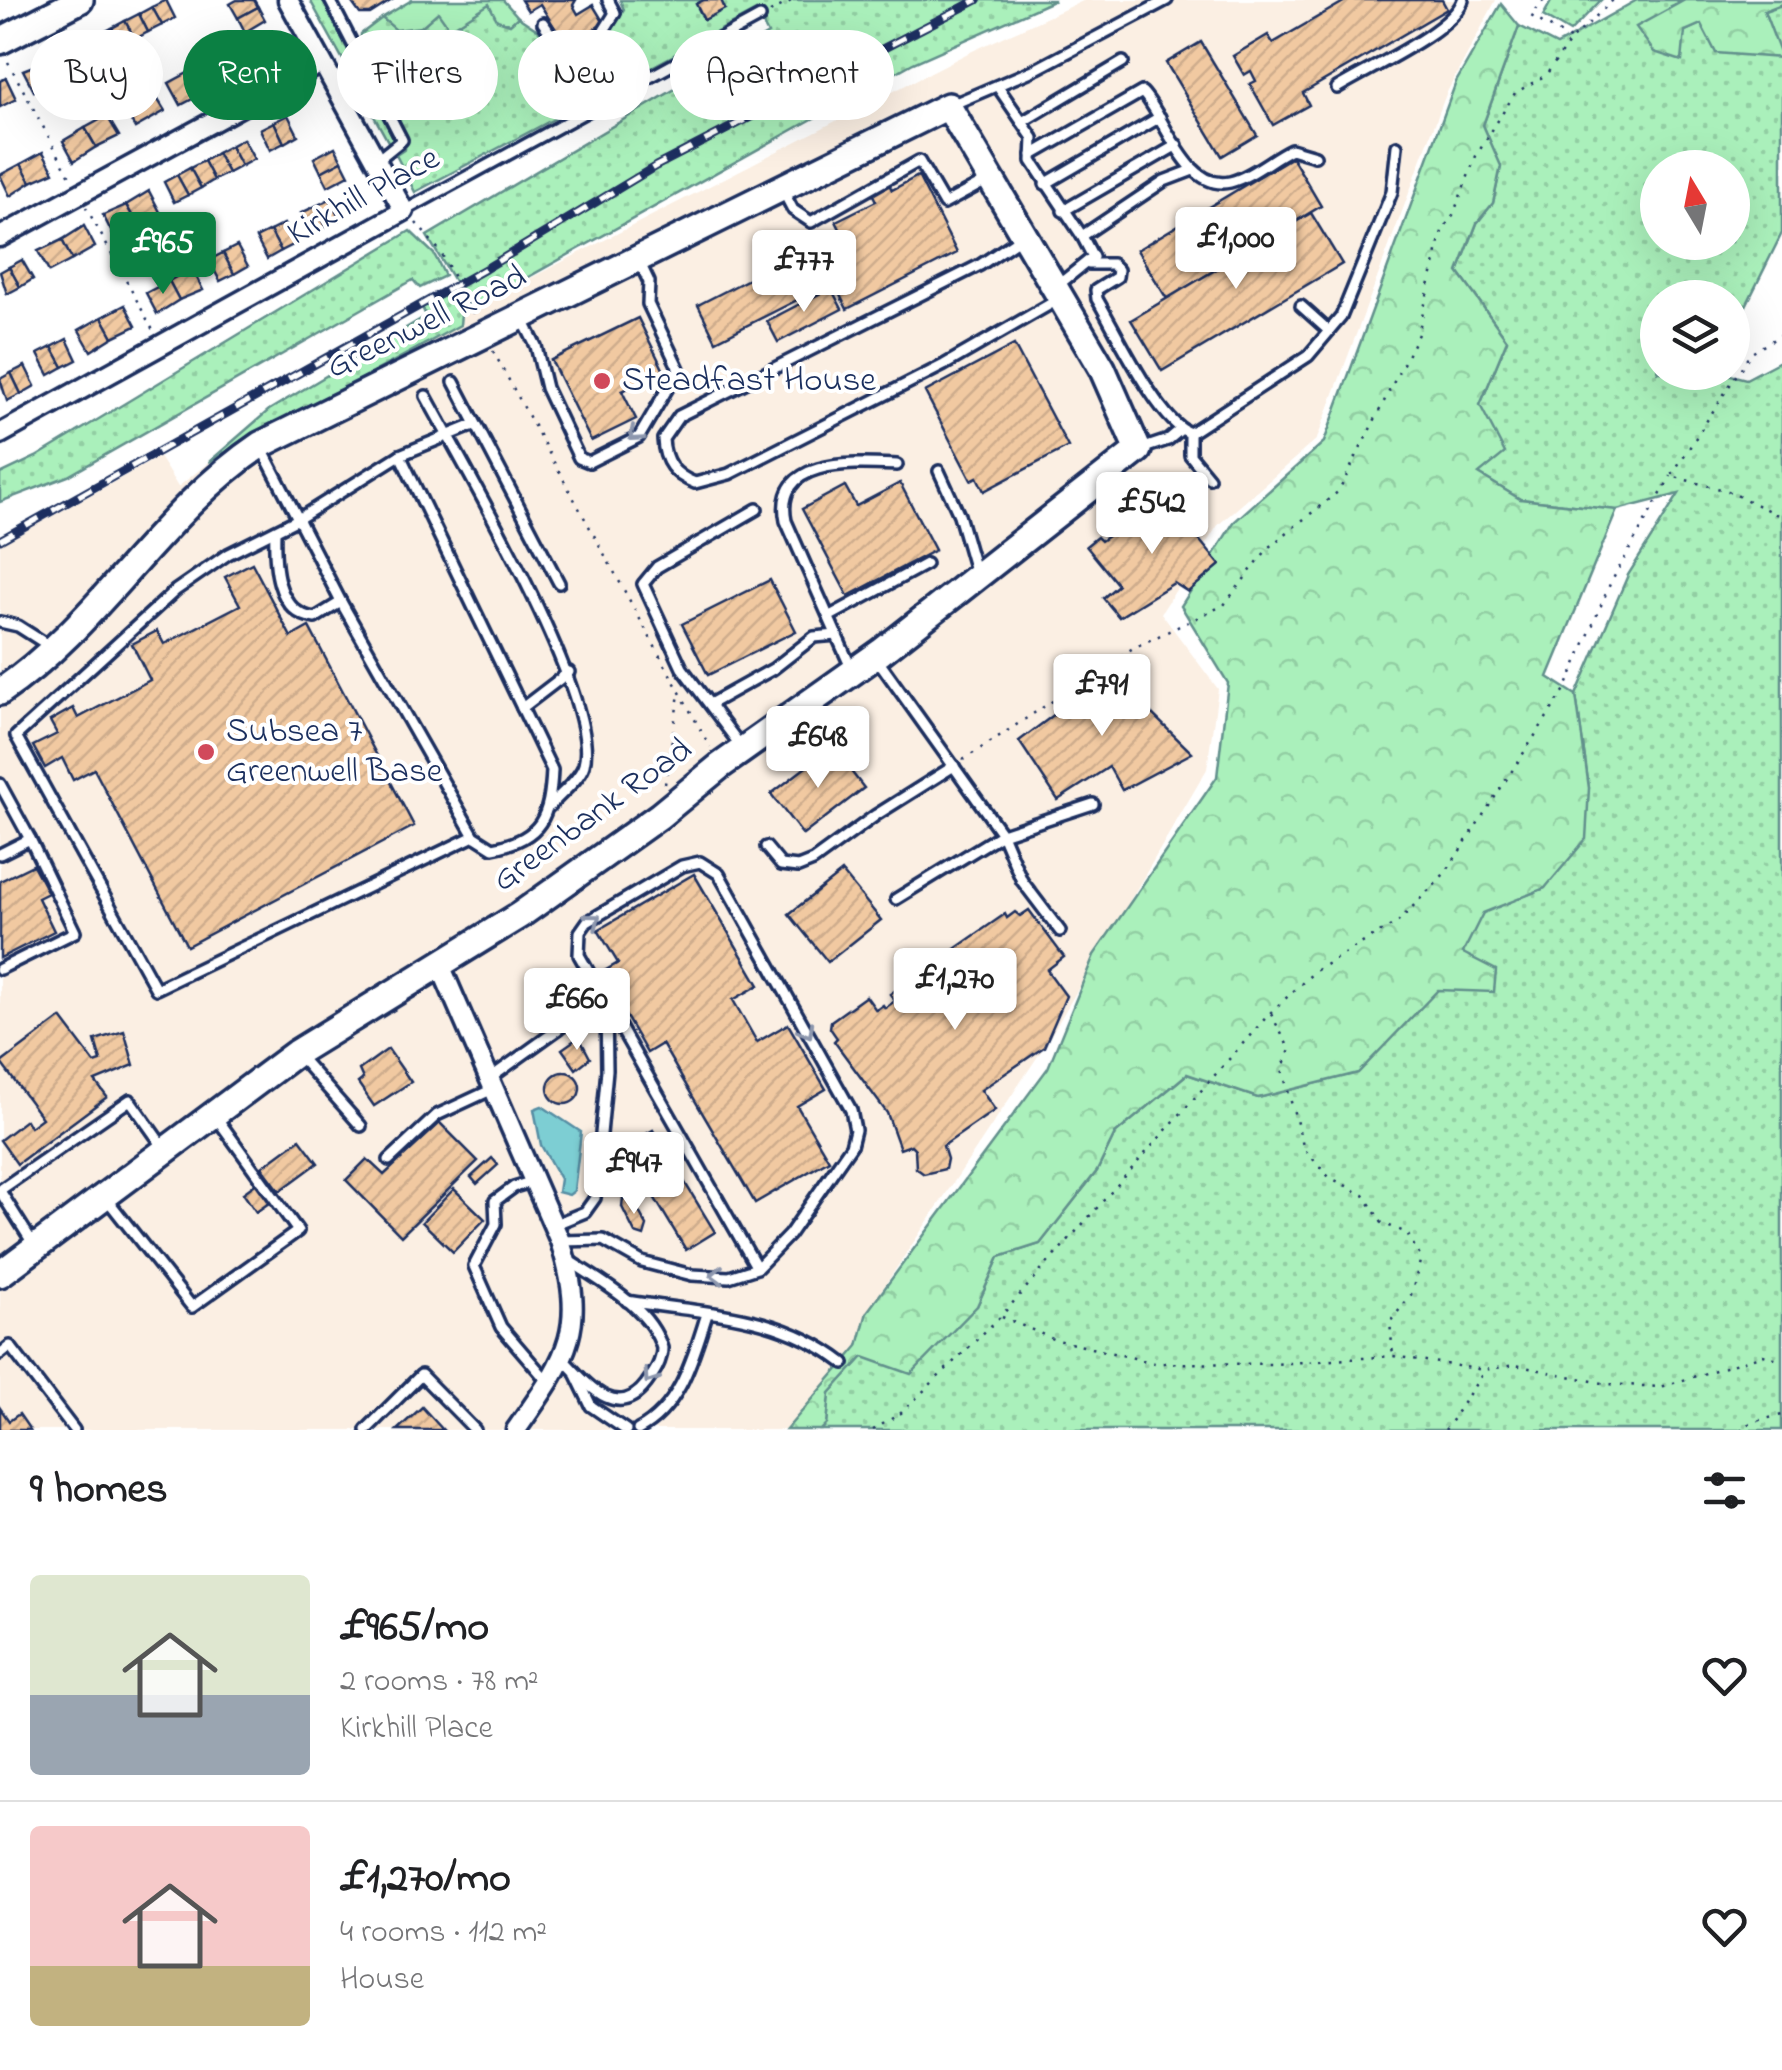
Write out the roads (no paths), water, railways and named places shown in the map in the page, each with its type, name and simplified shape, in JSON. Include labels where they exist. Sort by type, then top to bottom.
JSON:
[{"type":"street","points":[[0,41],[80,0]]},
{"type":"street","points":[[288,0],[404,211]]},
{"type":"street","points":[[0,237],[321,63]]},
{"type":"street","points":[[948,106],[1102,368],[1138,450]]},
{"type":"street","name":"Greenwell Road","points":[[0,692],[57,651],[184,505],[260,445],[948,106]]},
{"type":"street","name":"Kirkhill Place","points":[[0,434],[404,211]]},
{"type":"street","name":"Greenbank Road","points":[[0,1274],[296,1053],[520,915],[660,816],[720,766],[876,656],[1138,450]]},
{"type":"street","points":[[440,965],[559,1241],[573,1307],[569,1365],[549,1383],[516,1430]]},
{"type":"lane","points":[[330,0],[402,140],[376,161]]},
{"type":"lane","points":[[604,30],[615,13],[608,0]]},
{"type":"lane","points":[[948,106],[998,87],[1167,0]]},
{"type":"lane","points":[[1337,88],[1428,35],[1457,12],[1463,0]]},
{"type":"lane","name":"Kirkhill Place","points":[[650,78],[760,17]]},
{"type":"lane","points":[[543,23],[548,30]]},
{"type":"lane","points":[[1022,122],[1124,62]]},
{"type":"lane","points":[[998,87],[1032,138],[1032,156],[1045,184],[1082,236],[1093,257],[1089,264],[1058,293],[944,365],[729,474],[695,483],[676,474],[667,462],[663,439],[679,416],[980,265],[1024,236]]},
{"type":"lane","points":[[1032,156],[1141,92],[1193,170],[1229,182],[1290,149],[1315,156]]},
{"type":"lane","points":[[1045,184],[1160,117]]},
{"type":"lane","name":"Kirkhill Place","points":[[404,211],[575,120]]},
{"type":"lane","points":[[1063,211],[1176,144]]},
{"type":"lane","points":[[1138,450],[1185,432],[1308,356],[1340,316],[1392,192],[1397,146]]},
{"type":"lane","points":[[781,188],[793,210],[810,222],[919,161],[944,204],[990,178]]},
{"type":"lane","points":[[1082,236],[1164,181],[1193,170]]},
{"type":"lane","points":[[521,316],[536,346],[546,388],[579,458],[589,462],[613,451],[639,437],[678,369],[648,304],[649,282],[638,259]]},
{"type":"lane","points":[[1089,264],[1112,264],[1118,270],[1117,277],[1096,290],[1096,299],[1185,432],[1190,455],[1209,478]]},
{"type":"lane","points":[[1301,306],[1328,331]]},
{"type":"lane","points":[[454,382],[558,583]]},
{"type":"lane","points":[[260,445],[341,602],[474,836],[493,848],[514,844],[535,832],[550,806],[583,768],[586,738],[570,672],[426,396]]},
{"type":"lane","points":[[474,425],[400,454],[298,519],[228,554],[176,590],[16,736],[156,989],[474,836]]},
{"type":"lane","points":[[400,454],[552,770],[550,806]]},
{"type":"lane","points":[[853,672],[786,520],[782,501],[787,488],[810,470],[850,463],[896,465]]},
{"type":"lane","points":[[938,471],[959,514],[978,577]]},
{"type":"lane","points":[[744,750],[682,668],[643,584],[656,567],[757,509]]},
{"type":"lane","points":[[275,531],[277,579],[295,610],[315,618],[341,602]]},
{"type":"lane","points":[[830,616],[926,564]]},
{"type":"lane","points":[[0,622],[18,626],[57,651]]},
{"type":"lane","points":[[710,704],[773,670],[814,638],[836,635]]},
{"type":"lane","points":[[876,656],[1002,834],[1022,881],[1060,931]]},
{"type":"lane","points":[[522,708],[570,672]]},
{"type":"lane","points":[[766,847],[781,866],[798,867],[954,766]]},
{"type":"lane","points":[[0,784],[75,932],[0,968]]},
{"type":"lane","points":[[896,899],[1002,834],[1093,804]]},
{"type":"lane","points":[[0,854],[30,839]]},
{"type":"lane","points":[[559,1241],[604,1240],[662,1270],[692,1275],[728,1276],[757,1268],[789,1235],[851,1146],[855,1119],[710,866],[693,862],[586,922],[580,932],[579,956],[757,1268]]},
{"type":"lane","points":[[388,1160],[437,1115],[491,1084],[604,1000]]},
{"type":"lane","points":[[559,1241],[595,1198],[606,1070],[604,1000]]},
{"type":"lane","points":[[296,1053],[362,1126]]},
{"type":"lane","points":[[36,1247],[0,1190],[130,1100],[166,1150]]},
{"type":"lane","points":[[104,1196],[192,1307],[298,1231],[214,1114]]},
{"type":"lane","points":[[534,1182],[514,1187],[496,1201],[496,1224],[474,1266],[501,1328],[549,1383]]},
{"type":"lane","points":[[559,1241],[652,1325],[660,1338],[662,1357],[648,1381],[630,1399],[602,1397],[569,1365]]},
{"type":"lane","points":[[624,1300],[796,1331],[844,1363]]},
{"type":"lane","points":[[638,1430],[658,1416],[678,1389],[707,1314]]},
{"type":"lane","points":[[0,1354],[10,1346],[74,1430]]},
{"type":"lane","points":[[569,1365],[592,1406],[626,1430]]},
{"type":"lane","points":[[366,1430],[421,1375],[476,1430]]},
{"type":"water","points":[[542,1106],[581,1132],[574,1191],[569,1195],[558,1192],[560,1179],[541,1145],[534,1109]]},
{"type":"railway","points":[[0,540],[485,269],[656,166],[977,0]]},
{"type":"place","name":"Steadfast House","points":[[602,381]]},
{"type":"place","name":"Subsea 7 Greenwell Base","points":[[206,752]]}]
